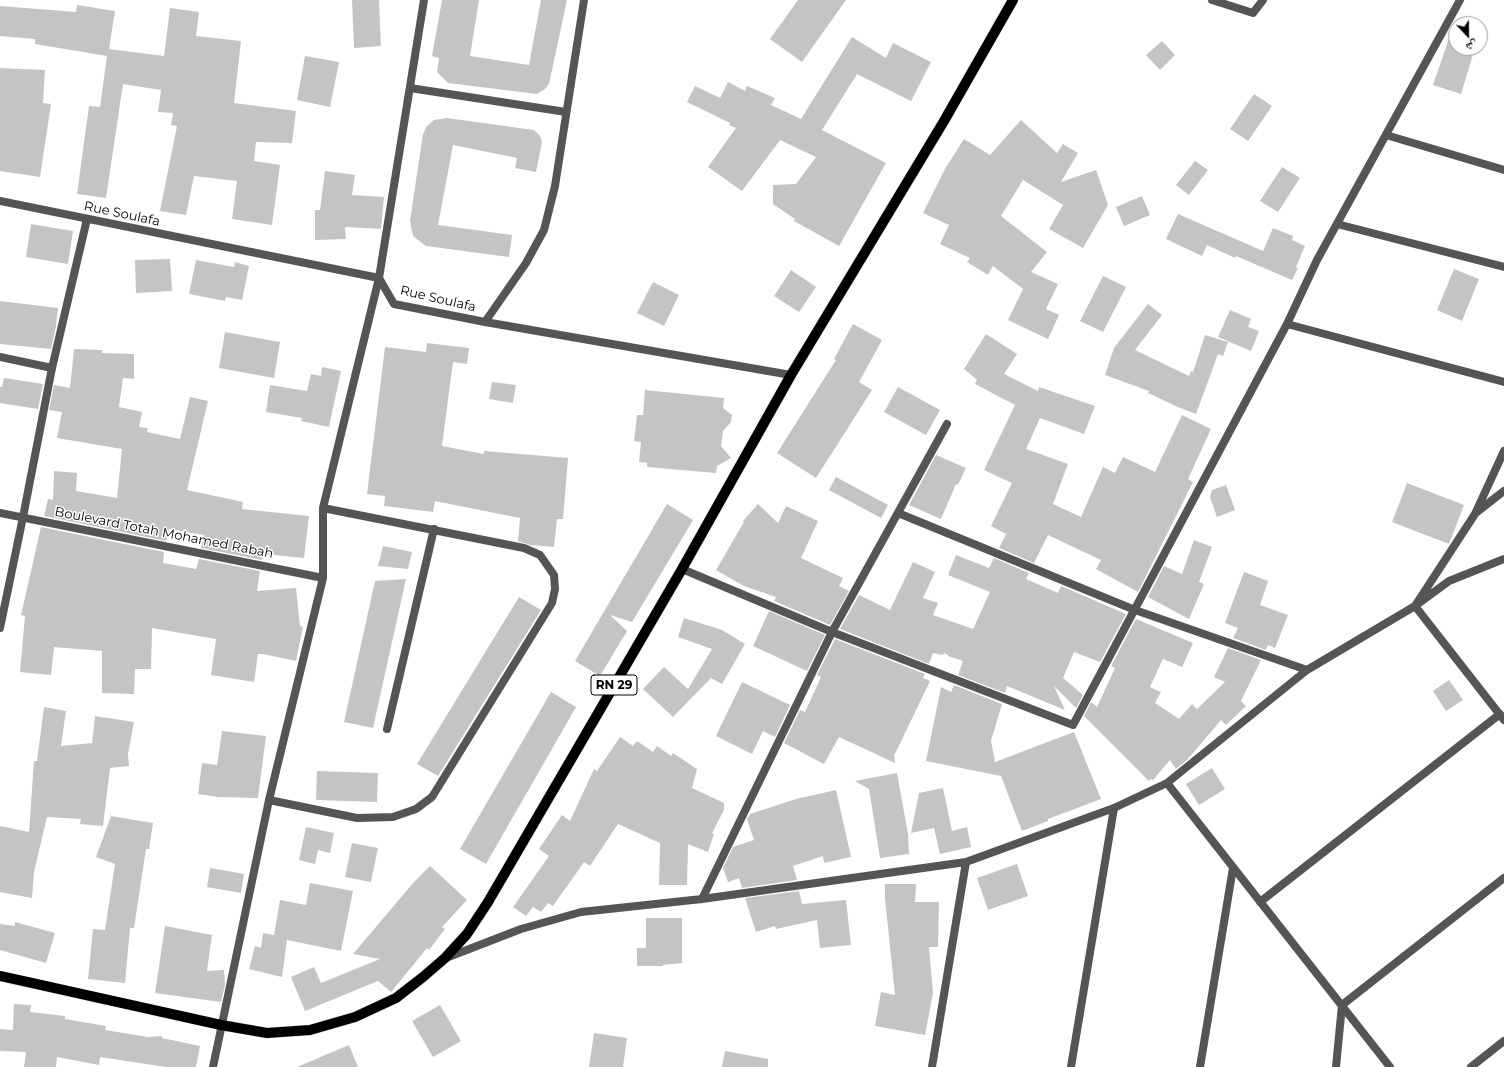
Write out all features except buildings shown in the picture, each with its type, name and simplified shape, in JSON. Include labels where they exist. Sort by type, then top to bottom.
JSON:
[{"type":"main road","name":"RN 29","points":[[0,976],[221,1025],[267,1033],[310,1030],[355,1017],[396,998],[423,978],[445,958],[467,934],[488,902],[682,569],[791,374],[944,121],[1013,0]]},
{"type":"street","points":[[213,1067],[269,800],[323,578],[323,508],[379,278],[424,0]]},
{"type":"street","points":[[485,322],[526,262],[544,230],[555,186],[584,0]]},
{"type":"street","points":[[1212,0],[1253,13],[1263,0]]},
{"type":"street","points":[[682,569],[832,632],[1073,725],[1287,324],[1317,260],[1460,0]]},
{"type":"street","points":[[410,88],[566,112]]},
{"type":"street","points":[[1386,135],[1504,170]]},
{"type":"street","name":"Rue Soulafa","points":[[0,201],[379,278],[394,304],[485,322],[791,374]]},
{"type":"street","points":[[0,628],[24,517],[52,368],[87,219]]},
{"type":"street","points":[[1337,224],[1504,268]]},
{"type":"street","points":[[1287,324],[1504,382]]},
{"type":"street","points":[[0,357],[52,368]]},
{"type":"street","points":[[702,899],[832,632],[947,424]]},
{"type":"street","points":[[1415,606],[1475,514],[1504,451]]},
{"type":"street","points":[[1475,514],[1504,491]]},
{"type":"street","points":[[269,800],[357,818],[393,817],[416,809],[432,798],[552,602],[555,589],[554,575],[540,555],[524,548],[323,508]]},
{"type":"street","name":"Boulevard Totah Mohamed Rabah","points":[[0,513],[323,578]]},
{"type":"street","points":[[898,513],[1134,610],[1307,670]]},
{"type":"street","points":[[387,729],[434,530]]},
{"type":"street","points":[[445,958],[521,929],[581,912],[702,899],[966,862],[1114,808],[1167,783],[1307,670],[1415,606],[1449,581],[1504,559]]},
{"type":"street","points":[[1260,902],[1502,717],[1415,606]]},
{"type":"street","points":[[1167,783],[1390,1067]]},
{"type":"street","points":[[1071,1067],[1114,808]]},
{"type":"street","points":[[932,1067],[966,862]]},
{"type":"street","points":[[1200,1067],[1233,868]]},
{"type":"street","points":[[1336,1067],[1342,1005],[1504,878]]},
{"type":"street","points":[[1471,1067],[1504,1041]]}]
